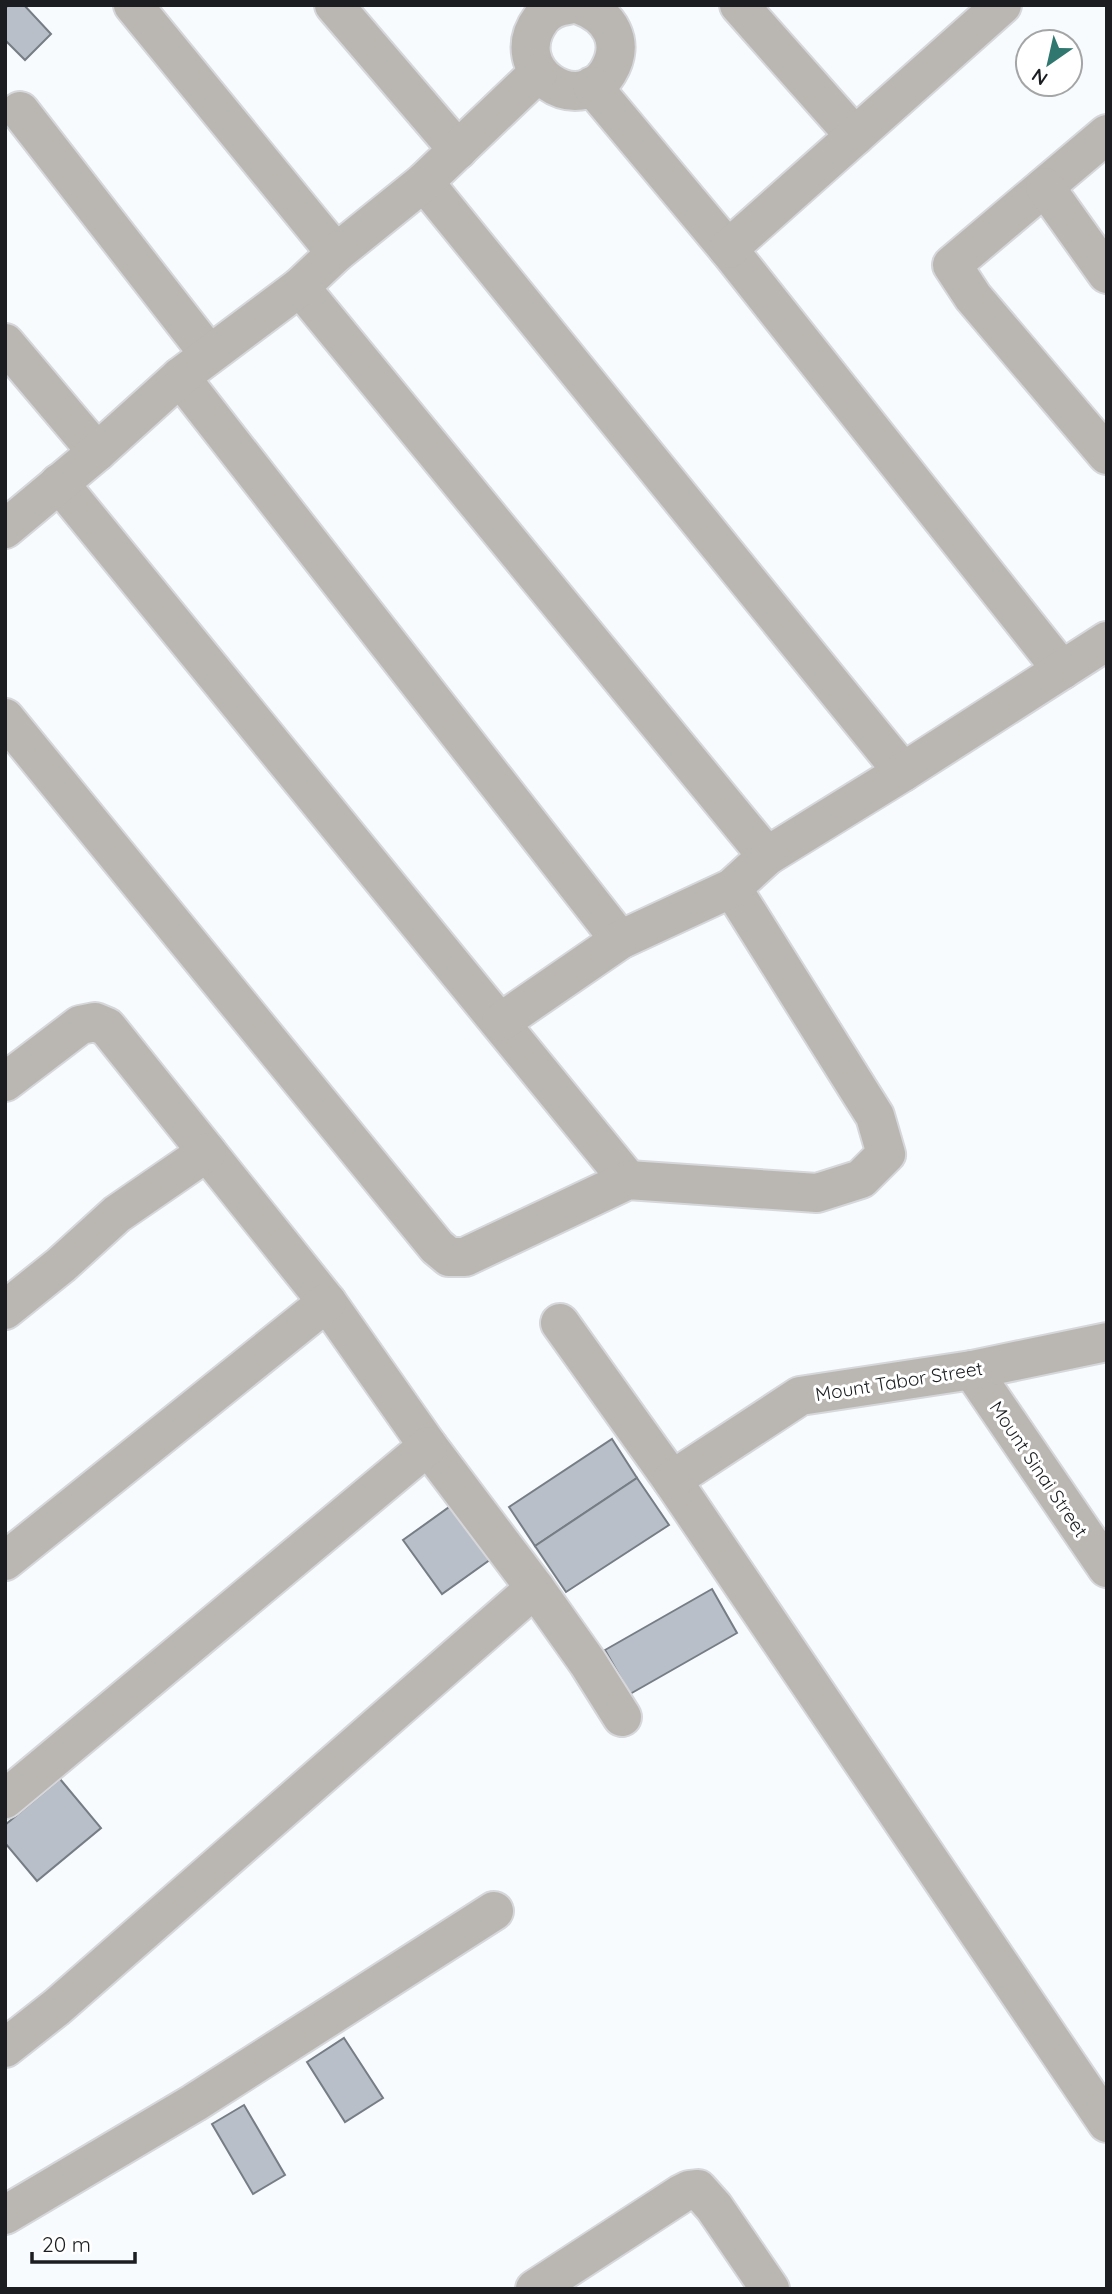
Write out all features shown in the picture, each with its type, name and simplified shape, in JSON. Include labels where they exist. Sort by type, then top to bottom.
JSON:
[{"type":"street","points":[[133,5],[336,253]]},
{"type":"street","points":[[334,5],[458,150]]},
{"type":"street","points":[[739,5],[855,136]]},
{"type":"street","points":[[578,10],[615,40],[615,58],[606,75],[592,86],[578,90],[562,90],[548,83],[538,73],[529,53],[532,31],[578,10]]},
{"type":"street","points":[[729,249],[855,136],[979,13]]},
{"type":"street","points":[[5,528],[97,452],[195,365],[300,287],[336,253],[424,182],[538,73]]},
{"type":"street","points":[[592,86],[729,249],[1062,670]]},
{"type":"street","points":[[20,111],[195,365],[620,940]]},
{"type":"street","points":[[1104,445],[973,297],[952,265],[1107,134]]},
{"type":"street","points":[[424,182],[903,772]]},
{"type":"street","points":[[1045,187],[1107,274]]},
{"type":"street","points":[[300,287],[767,856]]},
{"type":"street","points":[[5,343],[97,452]]},
{"type":"street","points":[[59,483],[628,1180]]},
{"type":"street","points":[[501,1022],[620,940],[732,888],[767,856],[1107,641]]},
{"type":"street","points":[[5,718],[437,1247],[449,1256],[465,1257],[628,1180],[817,1193],[861,1180],[886,1154],[875,1116],[732,888]]},
{"type":"street","points":[[5,1082],[80,1025],[95,1022],[107,1027],[327,1303],[428,1446],[535,1588],[622,1717]]},
{"type":"street","points":[[5,1310],[61,1265],[117,1214],[206,1152]]},
{"type":"street","points":[[5,1561],[327,1303]]},
{"type":"street","points":[[560,1323],[672,1480],[1107,2123]]},
{"type":"street","name":"Mount Tabor Street","points":[[672,1480],[800,1396],[972,1370],[1107,1342]]},
{"type":"street","name":"Mount Sinai Street","points":[[972,1370],[1107,1568]]},
{"type":"street","points":[[5,1799],[428,1446]]},
{"type":"street","points":[[5,2048],[57,2007],[535,1588]]},
{"type":"street","points":[[5,2215],[194,2103],[494,1911]]},
{"type":"street","points":[[535,2289],[689,2189],[698,2189],[714,2207],[770,2289]]},
{"type":"building","points":[[9,5],[24,5],[51,34],[25,60],[5,40],[5,8]]},
{"type":"building","points":[[612,1439],[637,1478],[535,1546],[509,1507]]},
{"type":"building","points":[[637,1478],[669,1525],[566,1592],[535,1546]]},
{"type":"building","points":[[452,1505],[491,1559],[442,1594],[403,1540]]},
{"type":"building","points":[[712,1589],[737,1633],[630,1694],[605,1650]]},
{"type":"building","points":[[60,1779],[101,1828],[37,1881],[5,1843],[5,1825]]},
{"type":"building","points":[[344,2038],[383,2098],[345,2122],[307,2062]]},
{"type":"building","points":[[244,2105],[285,2175],[253,2194],[212,2124]]}]
